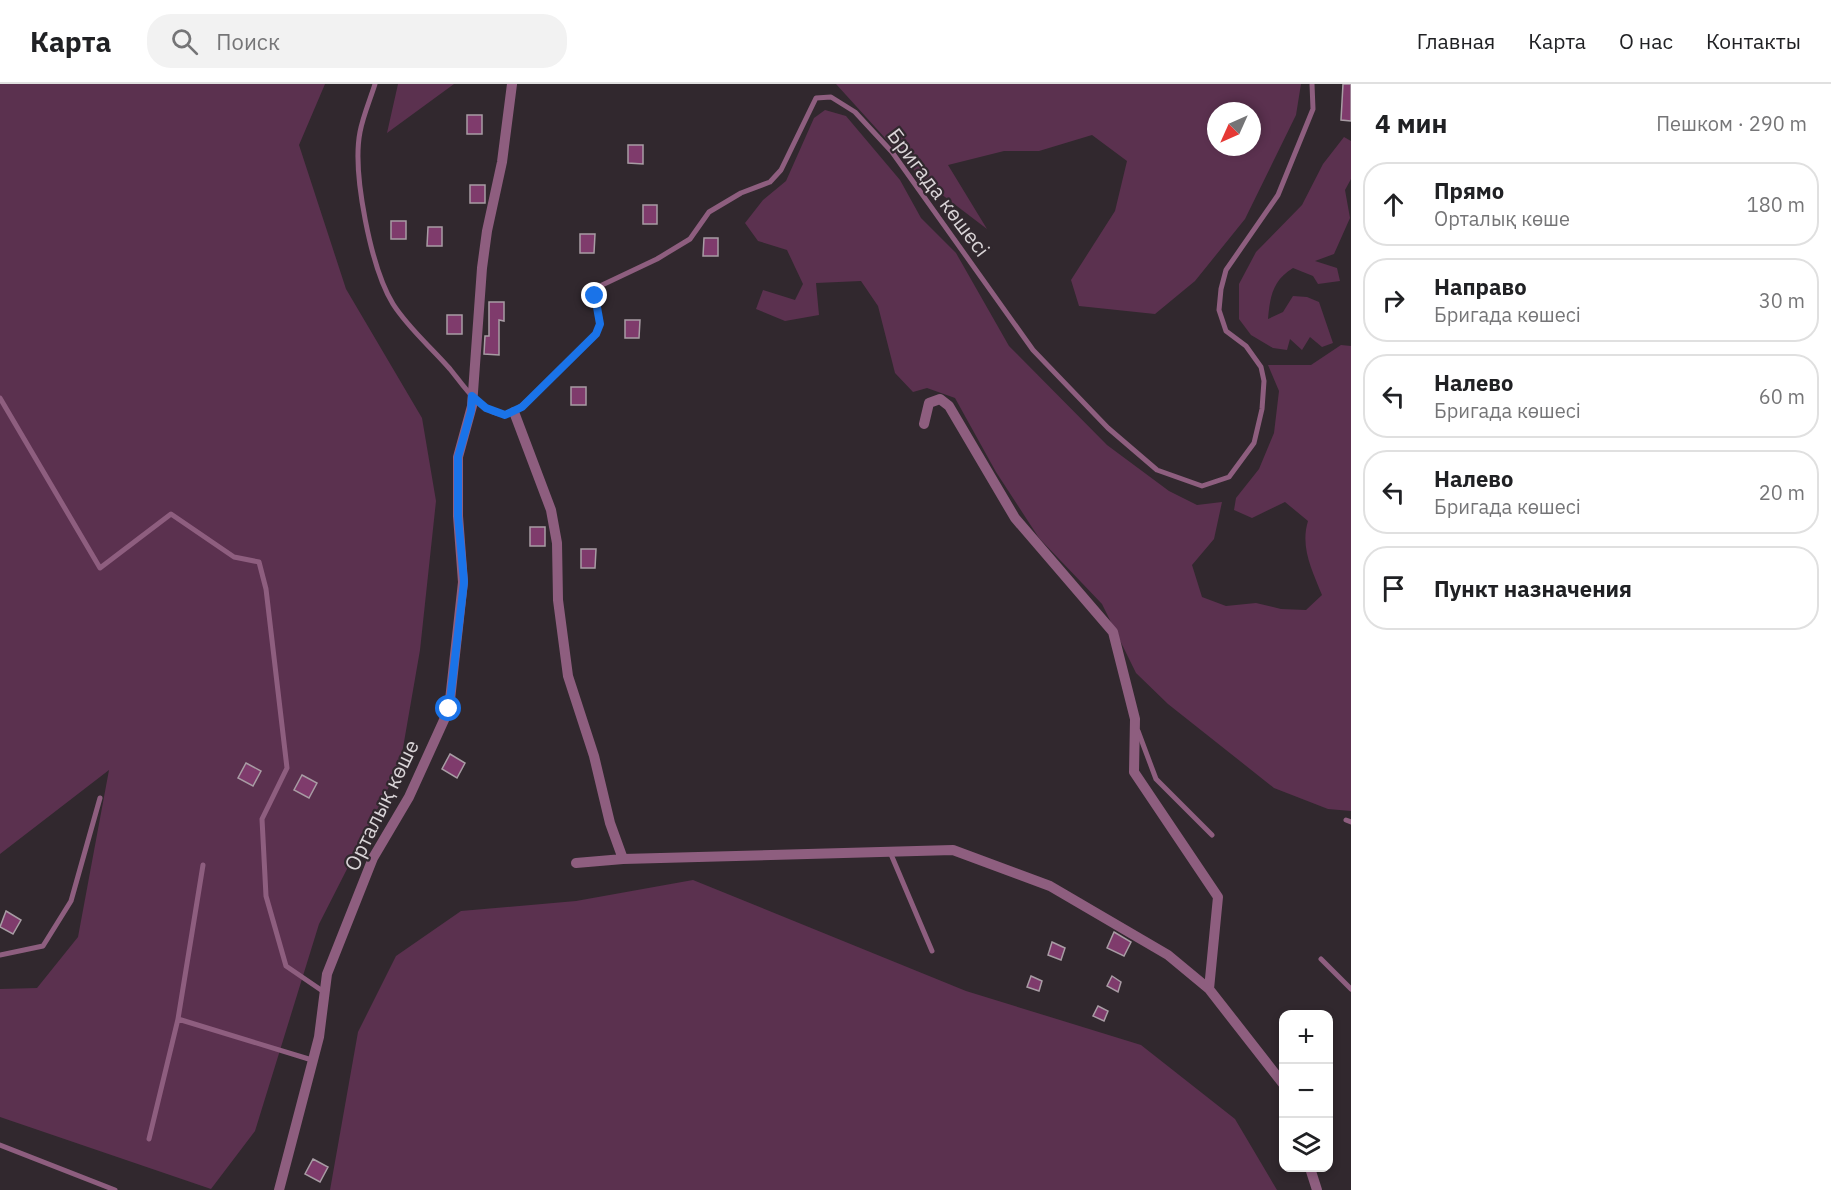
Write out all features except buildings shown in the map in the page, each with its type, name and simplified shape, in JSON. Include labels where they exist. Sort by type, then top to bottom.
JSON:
[{"type":"street","name":"Орталық көше","points":[[279,1190],[319,1037],[327,974],[373,858],[409,797],[449,709],[464,582],[458,516],[458,457],[471,411],[483,259],[502,162],[512,84]]},
{"type":"street","points":[[924,424],[929,403],[940,399],[949,406],[1015,518],[1113,632],[1135,719],[1134,772],[1218,897],[1209,989]]},
{"type":"street","points":[[514,412],[551,510],[557,543],[558,600],[568,676],[594,756],[607,814],[623,859]]},
{"type":"street","points":[[576,863],[623,859],[953,850],[1050,886],[1168,955],[1209,989],[1279,1079]]},
{"type":"street","points":[[1312,1172],[1317,1190]]},
{"type":"lane","points":[[375,84],[360,132],[357,168],[362,205],[374,255],[392,303],[413,331],[472,396],[496,412],[505,415],[514,412]]},
{"type":"lane","name":"Бригада көшесі","points":[[514,412],[596,334],[600,324],[595,296],[600,286],[657,259],[690,239],[709,212],[741,193],[770,182],[781,170],[816,98],[831,97],[855,112],[892,152],[1033,350],[1108,428],[1157,470],[1202,486],[1229,477],[1254,442],[1262,409],[1264,381],[1261,367],[1246,346],[1226,331],[1219,309],[1221,289],[1226,270],[1278,195],[1313,109],[1312,84]]},
{"type":"lane","points":[[0,398],[100,568],[171,514],[234,557],[259,562],[266,589],[287,768],[262,819],[266,896],[286,966],[324,992]]},
{"type":"lane","points":[[1135,719],[1156,779],[1212,835]]},
{"type":"lane","points":[[0,955],[43,946],[71,901],[100,798]]},
{"type":"lane","points":[[890,852],[932,951]]},
{"type":"lane","points":[[149,1139],[178,1019],[203,865]]},
{"type":"lane","points":[[1321,959],[1351,989]]},
{"type":"lane","points":[[178,1019],[312,1060]]},
{"type":"lane","points":[[0,1145],[115,1190]]},
{"type":"shaded area","points":[[0,84],[325,84],[299,145],[346,289],[422,418],[436,501],[420,650],[400,765],[319,924],[255,1131],[211,1189],[0,1117],[0,989],[37,988],[78,937],[109,770],[0,854]]},
{"type":"shaded area","points":[[398,84],[454,84],[387,133]]},
{"type":"shaded area","points":[[836,84],[1301,84],[1296,115],[1245,219],[1195,281],[1155,314],[1079,306],[1071,280],[1115,211],[1127,161],[1092,135],[1039,151],[1004,151],[948,165],[987,229],[924,181]]},
{"type":"shaded area","points":[[825,110],[846,116],[900,180],[921,218],[956,253],[1009,346],[1107,445],[1169,491],[1197,505],[1222,502],[1214,539],[1192,565],[1202,597],[1226,606],[1256,603],[1281,609],[1306,610],[1322,595],[1306,549],[1308,521],[1285,502],[1252,518],[1234,510],[1236,498],[1259,469],[1274,433],[1279,391],[1268,365],[1311,365],[1341,345],[1351,346],[1351,811],[1328,809],[1274,788],[1168,704],[1136,673],[1102,604],[1039,538],[996,472],[955,398],[927,388],[913,392],[895,373],[878,306],[861,281],[816,283],[819,315],[785,321],[756,309],[763,290],[795,300],[803,284],[787,250],[758,241],[745,223],[763,200],[786,181],[814,118]]},
{"type":"shaded area","points":[[1344,137],[1351,141],[1351,179],[1345,190],[1350,218],[1334,254],[1315,261],[1337,268],[1340,281],[1318,284],[1313,276],[1293,268],[1281,278],[1274,289],[1268,319],[1283,312],[1293,296],[1307,297],[1319,302],[1333,343],[1322,347],[1310,337],[1302,350],[1290,339],[1287,350],[1273,348],[1251,335],[1239,319],[1239,284],[1256,252],[1302,205],[1323,164]]},
{"type":"shaded area","points":[[693,880],[966,991],[1141,1045],[1235,1119],[1277,1190],[330,1190],[358,1032],[396,956],[461,911],[576,901]]},
{"type":"route","points":[[449,709],[464,582],[458,516],[458,457],[471,411],[472,396],[486,408],[505,415],[522,407],[596,334],[600,324],[595,296]]}]
